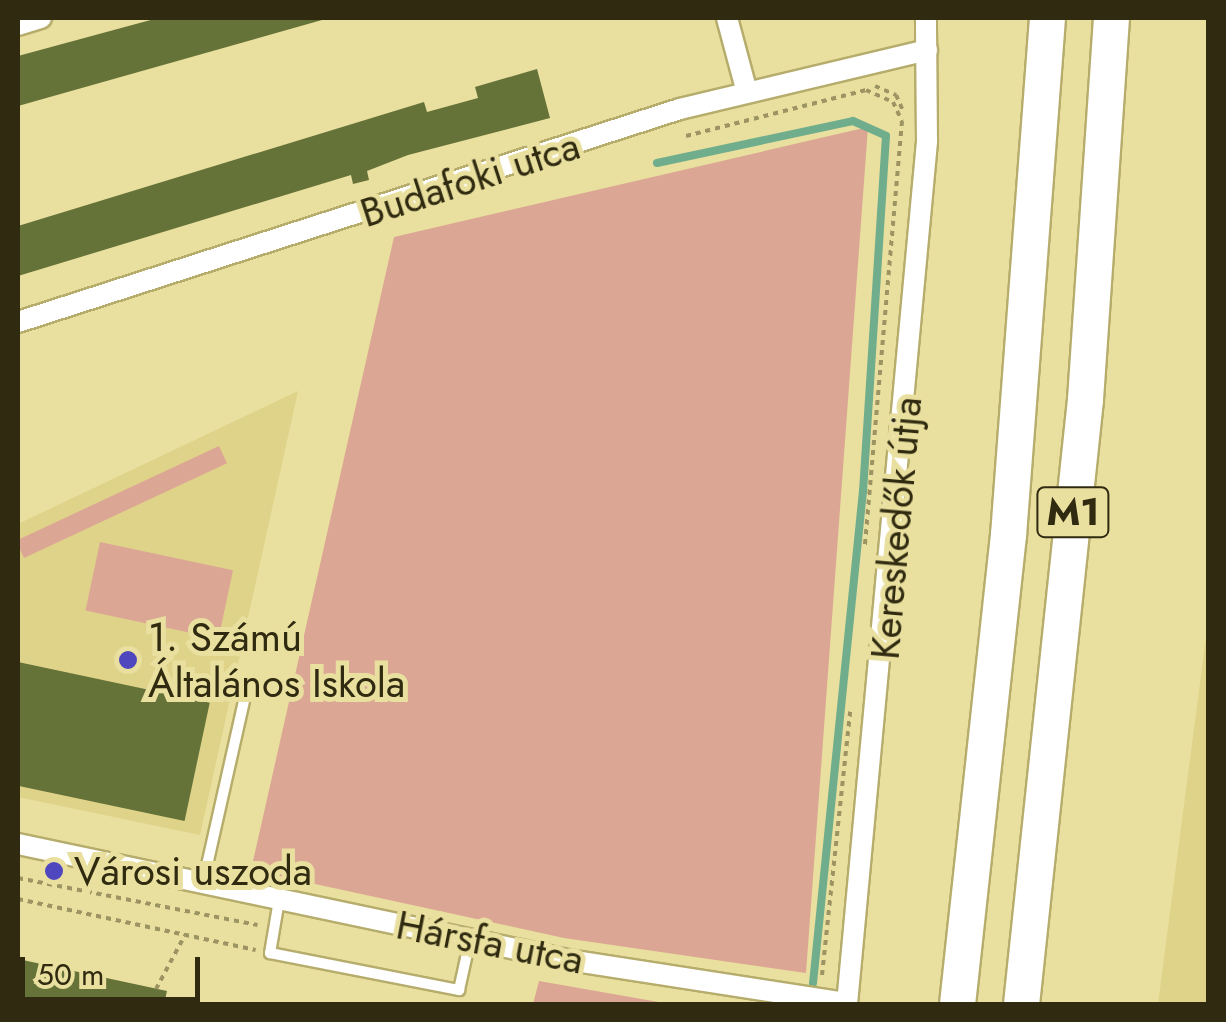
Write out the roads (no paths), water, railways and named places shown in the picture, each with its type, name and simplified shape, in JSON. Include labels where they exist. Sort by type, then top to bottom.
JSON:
[{"type":"highway","name":"M1","points":[[957,1004],[1008,534],[1047,18]]},
{"type":"highway","name":"M1","points":[[1021,1004],[1085,399],[1111,18]]},
{"type":"street","points":[[18,25],[41,18]]},
{"type":"street","points":[[727,18],[746,89]]},
{"type":"street","name":"Kereskedők útja","points":[[847,1004],[885,668],[927,50],[926,18]]},
{"type":"street","name":"Budafoki utca","points":[[18,322],[746,89],[927,50]]},
{"type":"street","name":"Hársfa utca","points":[[18,844],[202,883],[278,907],[847,1004]]},
{"type":"lane","points":[[202,883],[244,701]]},
{"type":"lane","points":[[278,907],[270,953],[459,990],[470,939]]},
{"type":"waterway","points":[[657,163],[853,121],[886,136],[863,491],[813,983]]},
{"type":"place","name":"1. Számú Általános Iskola","points":[[128,660]]},
{"type":"place","name":"Városi uszoda","points":[[54,871]]}]
